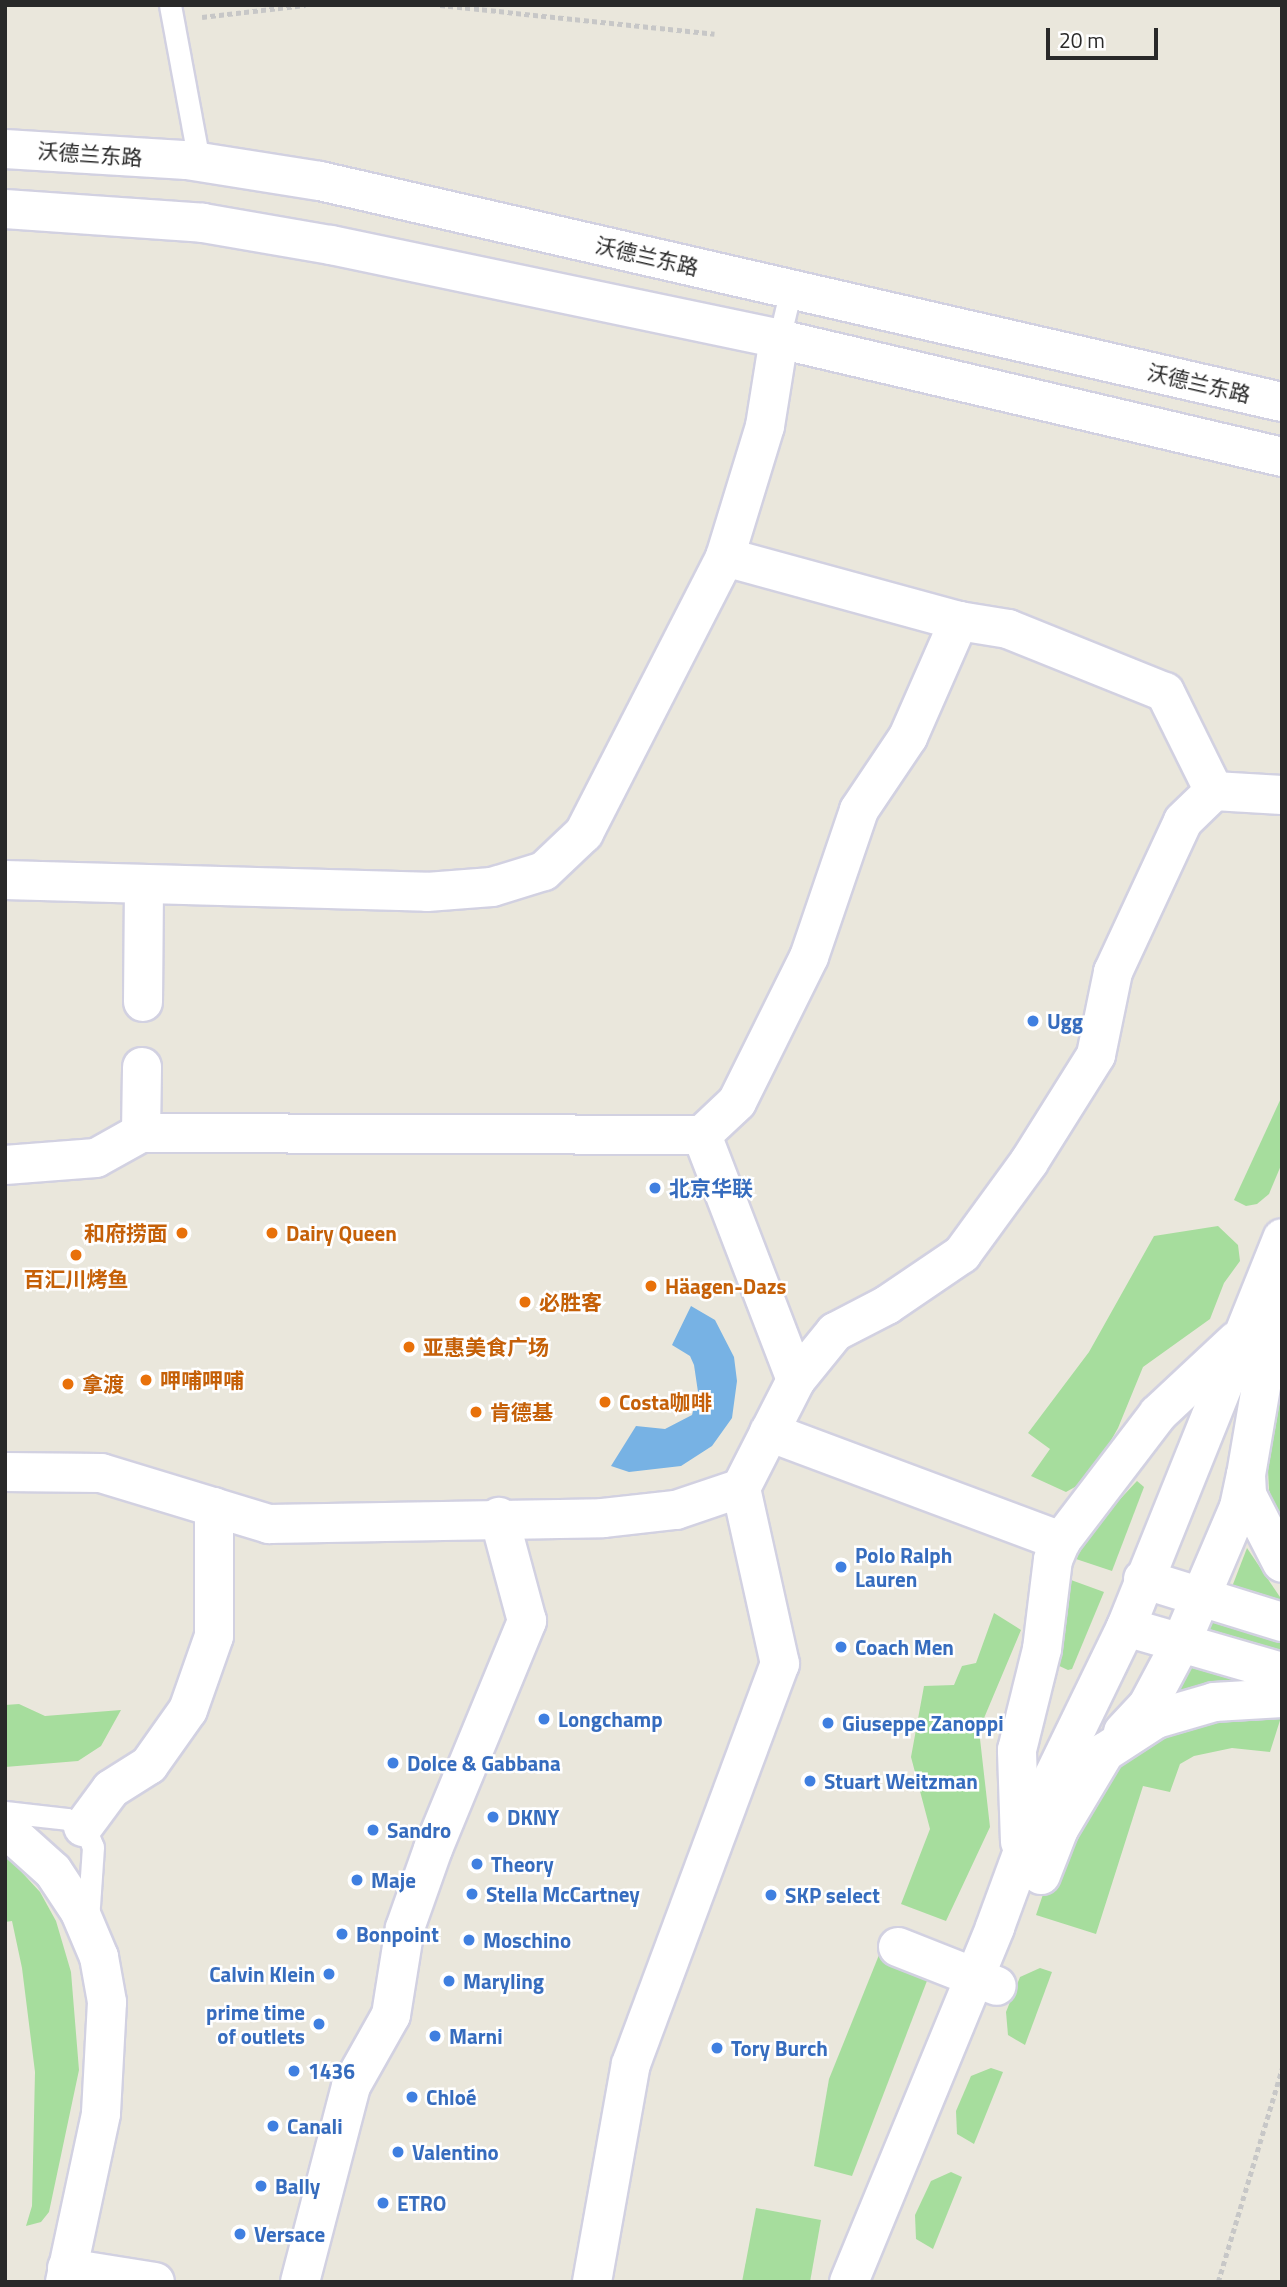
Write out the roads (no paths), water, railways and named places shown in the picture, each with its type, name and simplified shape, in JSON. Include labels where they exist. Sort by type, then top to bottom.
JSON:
[{"type":"street","name":"沃德兰东路","points":[[5,149],[199,162],[320,181],[1282,402]]},
{"type":"street","points":[[5,209],[203,223],[331,245],[779,339],[1282,457]]},
{"type":"street","points":[[5,880],[427,892],[492,887],[544,871],[584,833],[725,556],[765,426],[779,339]]},
{"type":"street","points":[[725,556],[959,621],[1008,629],[1165,692],[1214,791]]},
{"type":"street","points":[[5,1165],[96,1158],[141,1133],[702,1135],[737,1102],[809,957],[859,810],[908,737],[959,621]]},
{"type":"street","points":[[592,2282],[631,2064],[780,1664],[741,1488],[796,1380],[835,1332],[887,1305],[962,1254],[1029,1162],[1096,1055],[1113,972],[1183,821],[1214,791],[1282,795]]},
{"type":"street","points":[[143,1002],[144,884]]},
{"type":"street","points":[[141,1133],[142,1067]]},
{"type":"street","points":[[702,1135],[796,1380]]},
{"type":"street","points":[[875,2282],[986,1981],[995,1927],[1041,1802],[1126,1627],[1282,1238]]},
{"type":"street","points":[[849,2282],[986,1981],[1059,1829],[1105,1752],[1148,1705],[1181,1643],[1239,1507],[1274,1311],[1282,1296]]},
{"type":"street","points":[[1021,1858],[1016,1786],[1020,1730],[1042,1649],[1053,1560],[1061,1541],[1158,1414],[1243,1335]]},
{"type":"street","points":[[769,1432],[1061,1541]]},
{"type":"street","points":[[5,1472],[101,1473],[269,1524],[499,1517],[603,1518],[676,1510],[741,1488]]},
{"type":"street","points":[[1246,1475],[1247,1496],[1282,1563]]},
{"type":"street","points":[[83,1827],[111,1789],[149,1765],[188,1710],[214,1636],[214,1507]]},
{"type":"street","points":[[300,2282],[351,2086],[391,2015],[405,1928],[527,1621],[499,1517]]},
{"type":"street","points":[[1143,1579],[1282,1622]]},
{"type":"street","points":[[1126,1627],[1282,1672]]},
{"type":"street","points":[[1105,1752],[1156,1719],[1214,1702],[1282,1698]]},
{"type":"street","points":[[5,1828],[53,1871],[88,1930],[99,1957],[107,2002],[101,2115],[66,2275],[155,2282]]},
{"type":"street","points":[[898,1947],[986,1981]]},
{"type":"lane","points":[[172,13],[199,162]]},
{"type":"lane","points":[[779,339],[791,289]]},
{"type":"lane","points":[[5,1812],[55,1816],[83,1827],[93,1847],[88,1930]]},
{"type":"water","points":[[691,1306],[715,1320],[734,1357],[737,1381],[732,1418],[712,1446],[681,1466],[629,1472],[611,1466],[636,1426],[665,1429],[692,1415],[698,1392],[694,1365],[690,1356],[672,1345]]},
{"type":"place","name":"Ugg","points":[[1033,1021]]},
{"type":"place","name":"北京华联","points":[[655,1188]]},
{"type":"place","name":"和府捞面","points":[[182,1233]]},
{"type":"place","name":"Dairy Queen","points":[[272,1233]]},
{"type":"place","name":"百汇川烤鱼","points":[[76,1255]]},
{"type":"place","name":"Häagen-Dazs","points":[[651,1286]]},
{"type":"place","name":"必胜客","points":[[525,1302]]},
{"type":"place","name":"亚惠美食广场","points":[[409,1347]]},
{"type":"place","name":"呷哺呷哺","points":[[146,1380]]},
{"type":"place","name":"拿渡","points":[[68,1384]]},
{"type":"place","name":"Costa咖啡","points":[[605,1402]]},
{"type":"place","name":"肯德基","points":[[476,1412]]},
{"type":"place","name":"Polo Ralph Lauren","points":[[841,1567]]},
{"type":"place","name":"Coach Men","points":[[841,1647]]},
{"type":"place","name":"Longchamp","points":[[544,1719]]},
{"type":"place","name":"Giuseppe Zanoppi","points":[[828,1723]]},
{"type":"place","name":"Dolce & Gabbana","points":[[393,1763]]},
{"type":"place","name":"Stuart Weitzman","points":[[810,1781]]},
{"type":"place","name":"DKNY","points":[[493,1817]]},
{"type":"place","name":"Sandro","points":[[373,1830]]},
{"type":"place","name":"Theory","points":[[477,1864]]},
{"type":"place","name":"Maje","points":[[357,1880]]},
{"type":"place","name":"Stella McCartney","points":[[472,1894]]},
{"type":"place","name":"SKP select","points":[[771,1895]]},
{"type":"place","name":"Bonpoint","points":[[342,1934]]},
{"type":"place","name":"Moschino","points":[[469,1940]]},
{"type":"place","name":"Calvin Klein","points":[[329,1974]]},
{"type":"place","name":"Maryling","points":[[449,1981]]},
{"type":"place","name":"prime time of outlets","points":[[319,2024]]},
{"type":"place","name":"Marni","points":[[435,2036]]},
{"type":"place","name":"Tory Burch","points":[[717,2048]]},
{"type":"place","name":"1436","points":[[294,2071]]},
{"type":"place","name":"Chloé","points":[[412,2097]]},
{"type":"place","name":"Canali","points":[[273,2126]]},
{"type":"place","name":"Valentino","points":[[398,2152]]},
{"type":"place","name":"Bally","points":[[261,2186]]},
{"type":"place","name":"ETRO","points":[[383,2203]]},
{"type":"place","name":"Versace","points":[[240,2234]]}]
